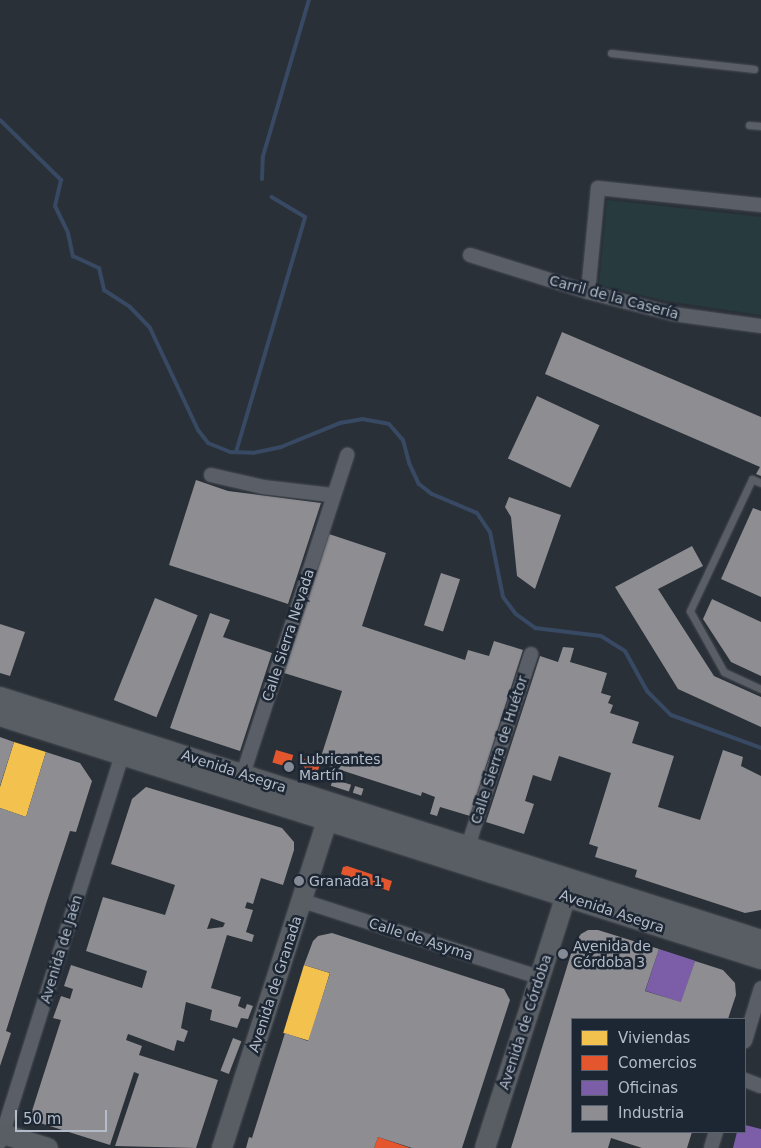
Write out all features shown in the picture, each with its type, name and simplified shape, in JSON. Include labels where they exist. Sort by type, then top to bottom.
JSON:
[{"type":"street","points":[[588,292],[598,188],[761,205]]},
{"type":"street","name":"Carril de la Casería","points":[[470,255],[588,292],[673,314],[761,326]]},
{"type":"street","name":"Calle Sierra Nevada","points":[[243,774],[332,495],[347,456]]},
{"type":"street","points":[[211,475],[262,487],[332,495]]},
{"type":"street","name":"Calle Sierra de Huétor","points":[[465,855],[531,654]]},
{"type":"street","name":"Avenida Asegra","points":[[0,697],[376,816],[566,896],[761,959]]},
{"type":"street","name":"Avenida Asegra","points":[[0,716],[327,820],[465,855],[556,874],[761,940]]},
{"type":"street","points":[[122,755],[127,749],[156,756],[179,754]]},
{"type":"street","name":"Avenida de Jaén","points":[[1,1136],[122,755]]},
{"type":"street","points":[[327,820],[332,817],[358,820],[376,816]]},
{"type":"street","name":"Avenida de Granada","points":[[222,1148],[303,901],[327,820]]},
{"type":"street","points":[[556,874],[566,896]]},
{"type":"street","name":"Avenida de Córdoba","points":[[485,1148],[566,896]]},
{"type":"street","name":"Calle de Asyma","points":[[303,901],[539,977]]},
{"type":"street","points":[[746,1038],[761,988]]},
{"type":"street","points":[[746,1080],[761,1086]]},
{"type":"street","points":[[711,1148],[716,1133]]},
{"type":"street","points":[[1,1136],[48,1148]]},
{"type":"lane","points":[[611,53],[754,69]]},
{"type":"lane","points":[[749,124],[761,126]]},
{"type":"lane","points":[[761,483],[752,479],[690,611],[724,672],[761,689]]},
{"type":"green space","points":[[607,200],[761,217],[761,315],[667,301],[599,285]]},
{"type":"building: Viviendas","points":[[14,742],[46,752],[26,817],[0,808],[0,787]]},
{"type":"building: Viviendas","points":[[304,965],[330,973],[309,1041],[283,1033]]},
{"type":"building: Comercios","points":[[276,750],[293,755],[290,767],[272,762]]},
{"type":"building: Comercios","points":[[304,759],[320,764],[317,774],[307,771],[302,764]]},
{"type":"building: Comercios","points":[[347,866],[392,881],[389,891],[341,874],[343,867]]},
{"type":"building: Comercios","points":[[378,1137],[410,1148],[374,1148]]},
{"type":"building: Oficinas","points":[[659,949],[695,961],[682,1003],[645,991]]},
{"type":"building: Oficinas","points":[[746,1125],[761,1129],[761,1148],[733,1148],[737,1133],[746,1133]]},
{"type":"building: Industria","points":[[562,332],[761,417],[761,476],[756,474],[760,467],[545,374]]},
{"type":"building: Industria","points":[[537,396],[600,425],[570,488],[508,459]]},
{"type":"building: Industria","points":[[196,480],[228,491],[321,503],[288,604],[169,565]]},
{"type":"building: Industria","points":[[509,497],[561,515],[535,589],[517,576],[511,517],[505,507]]},
{"type":"building: Industria","points":[[753,508],[761,511],[761,597],[721,579]]},
{"type":"building: Industria","points":[[329,534],[386,553],[362,626],[465,660],[468,650],[489,656],[494,641],[523,650],[470,816],[440,807],[437,816],[430,814],[435,797],[422,792],[421,796],[319,763],[342,691],[284,673]]},
{"type":"building: Industria","points":[[692,546],[703,566],[658,589],[714,676],[761,697],[761,727],[678,689],[615,587]]},
{"type":"building: Industria","points":[[441,573],[460,579],[443,631],[424,625]]},
{"type":"building: Industria","points":[[155,598],[198,615],[156,717],[114,700]]},
{"type":"building: Industria","points":[[712,599],[761,622],[761,676],[731,662],[703,619]]},
{"type":"building: Industria","points":[[210,613],[230,620],[223,637],[272,653],[240,751],[170,728]]},
{"type":"building: Industria","points":[[0,624],[25,632],[10,676],[0,673]]},
{"type":"building: Industria","points":[[563,647],[574,648],[570,662],[607,673],[601,693],[611,696],[608,703],[613,705],[610,713],[639,722],[632,743],[674,756],[658,807],[700,820],[723,750],[743,757],[741,766],[761,776],[761,910],[745,913],[635,877],[637,870],[595,857],[598,847],[589,844],[611,773],[559,756],[551,781],[533,775],[525,801],[534,804],[524,834],[486,822],[540,656],[558,662]]},
{"type":"building: Industria","points":[[0,737],[14,742],[0,786]]},
{"type":"building: Industria","points":[[46,752],[80,763],[92,781],[76,832],[70,831],[47,901],[6,1031],[11,1033],[0,1066],[0,808],[26,817]]},
{"type":"building: Industria","points":[[333,779],[351,785],[349,792],[331,786]]},
{"type":"building: Industria","points":[[355,786],[364,789],[361,795],[353,793]]},
{"type":"building: Industria","points":[[146,787],[282,828],[294,842],[294,850],[283,885],[261,878],[253,904],[247,902],[245,908],[253,910],[246,932],[254,935],[252,942],[227,935],[211,988],[241,997],[238,1006],[245,1009],[247,1004],[253,1006],[248,1019],[241,1018],[237,1028],[210,1020],[212,1010],[186,1002],[181,1028],[188,1031],[184,1042],[177,1040],[174,1051],[128,1034],[126,1040],[142,1046],[139,1055],[218,1080],[196,1148],[115,1146],[139,1074],[134,1072],[110,1145],[37,1122],[31,1114],[61,1020],[53,1018],[61,996],[70,999],[73,989],[64,986],[71,965],[142,988],[147,971],[86,951],[103,897],[165,915],[175,885],[111,864],[132,799]],"holes":[[[211,918],[225,923],[223,927],[207,929]]]},
{"type":"building: Industria","points":[[588,930],[598,930],[659,949],[645,991],[681,1002],[695,961],[723,970],[735,983],[736,995],[728,1018],[571,1018],[571,1133],[692,1133],[687,1148],[642,1148],[611,1138],[608,1148],[511,1148],[574,944],[581,934]]},
{"type":"building: Industria","points":[[332,933],[504,989],[510,1000],[462,1148],[412,1148],[378,1137],[374,1148],[246,1148],[249,1137],[252,1138],[285,1033],[308,1041],[330,973],[304,965],[313,941],[318,936]]},
{"type":"building: Industria","points":[[233,1038],[241,1041],[229,1074],[220,1071]]},
{"type":"waterway","points":[[262,179],[263,156],[309,0]]},
{"type":"waterway","points":[[0,120],[61,180],[55,206],[68,233],[73,256],[99,268],[104,290],[130,307],[150,328],[198,430],[208,443],[230,452],[253,453],[281,447],[340,423],[362,419],[389,424],[403,440],[409,463],[419,484],[432,494],[477,513],[490,532],[503,597],[516,614],[535,628],[601,636],[625,651],[647,691],[671,715],[761,748]]},
{"type":"waterway","points":[[236,452],[305,217],[272,197]]},
{"type":"place","name":"Lubricantes Martín","points":[[289,767]]},
{"type":"place","name":"Granada 1","points":[[299,881]]},
{"type":"place","name":"Avenida de Córdoba 3","points":[[563,954]]}]
